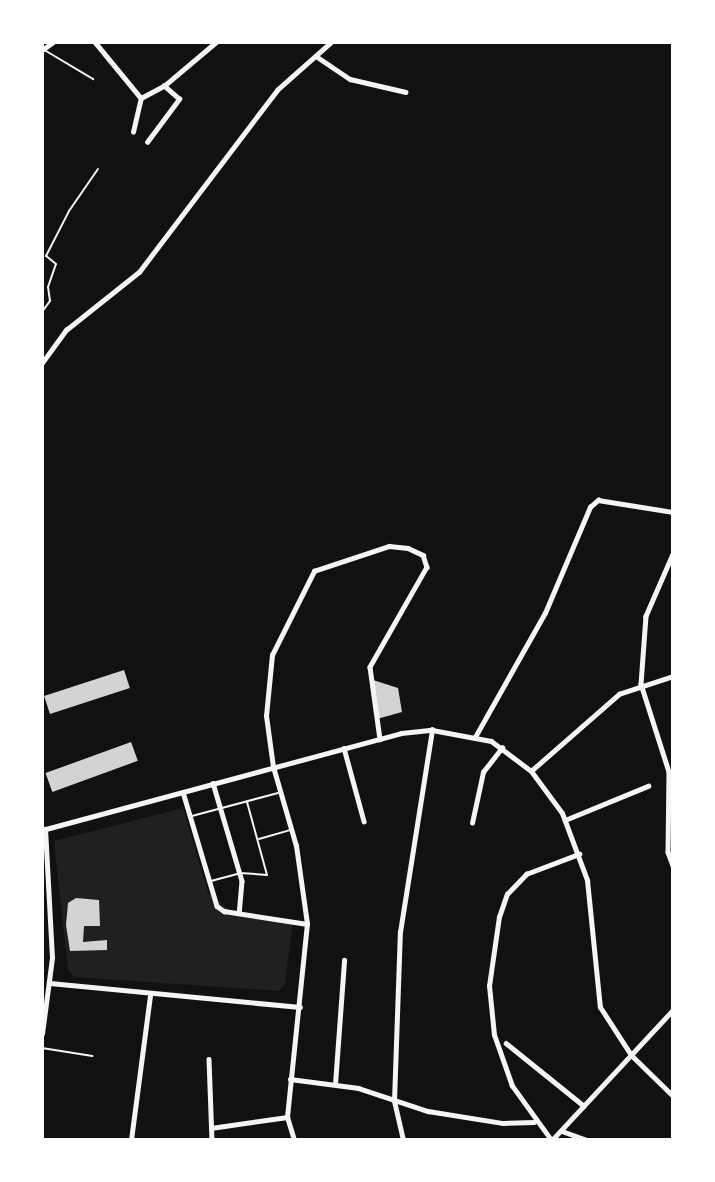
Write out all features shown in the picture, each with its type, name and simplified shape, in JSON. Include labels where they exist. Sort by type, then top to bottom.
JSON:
[{"type":"street","points":[[42,49],[53,42]]},
{"type":"street","points":[[95,42],[141,98]]},
{"type":"street","points":[[42,363],[66,330],[139,272],[278,90],[331,42]]},
{"type":"street","points":[[133,132],[141,98],[164,86],[213,43]]},
{"type":"street","points":[[316,56],[350,79],[406,92]]},
{"type":"street","points":[[147,142],[179,99],[164,86]]},
{"type":"street","points":[[475,737],[545,613],[590,507],[598,500],[673,512]]},
{"type":"street","points":[[294,1140],[287,1116],[307,925],[291,830],[273,767],[266,716],[272,655],[314,571],[388,546],[408,548],[423,555],[427,567],[370,667],[380,738]]},
{"type":"street","points":[[673,554],[646,616],[640,684],[669,772],[668,852],[673,866]]},
{"type":"street","points":[[531,771],[594,713],[640,684],[673,676]]},
{"type":"street","points":[[403,1140],[394,1101],[400,932],[432,730]]},
{"type":"street","points":[[42,1034],[50,983],[52,926],[43,830],[380,738],[432,730],[475,737],[503,747],[531,771],[565,820],[579,854],[591,902],[594,977],[600,1007],[631,1055],[673,1096]]},
{"type":"street","points":[[472,824],[483,772],[503,747]]},
{"type":"street","points":[[344,748],[364,821]]},
{"type":"street","points":[[214,783],[240,873],[239,913]]},
{"type":"street","points":[[565,820],[648,786]]},
{"type":"street","points":[[183,792],[217,906],[239,913],[307,925]]},
{"type":"street","points":[[579,854],[526,874],[507,894],[493,949],[488,986],[494,1035],[512,1086],[535,1122],[552,1140],[673,1010]]},
{"type":"street","points":[[335,1084],[344,960]]},
{"type":"street","points":[[50,983],[150,996],[300,1007]]},
{"type":"street","points":[[131,1140],[150,996]]},
{"type":"street","points":[[506,1044],[584,1106]]},
{"type":"street","points":[[209,1059],[212,1140]]},
{"type":"street","points":[[290,1079],[335,1084],[394,1101],[503,1123],[535,1122]]},
{"type":"street","points":[[211,1128],[287,1116]]},
{"type":"street","points":[[561,1131],[587,1140]]},
{"type":"lane","points":[[42,49],[93,79]]},
{"type":"lane","points":[[42,312],[50,301],[48,287],[56,264],[46,256],[69,211],[98,169]]},
{"type":"lane","points":[[191,817],[279,793]]},
{"type":"lane","points":[[209,881],[240,873],[267,875],[247,802]]},
{"type":"lane","points":[[258,839],[291,830]]},
{"type":"lane","points":[[42,1048],[92,1056]]},
{"type":"shaded area","points":[[183,808],[208,892],[229,910],[293,921],[285,984],[279,991],[74,977],[68,969],[54,841]]},
{"type":"building","points":[[124,670],[130,688],[50,714],[44,696]]},
{"type":"building","points":[[373,680],[398,688],[402,712],[377,719]]},
{"type":"building","points":[[131,742],[138,761],[52,792],[45,773]]},
{"type":"building","points":[[76,898],[99,900],[100,926],[84,926],[83,942],[107,940],[107,950],[70,951],[66,925],[68,903]]}]
